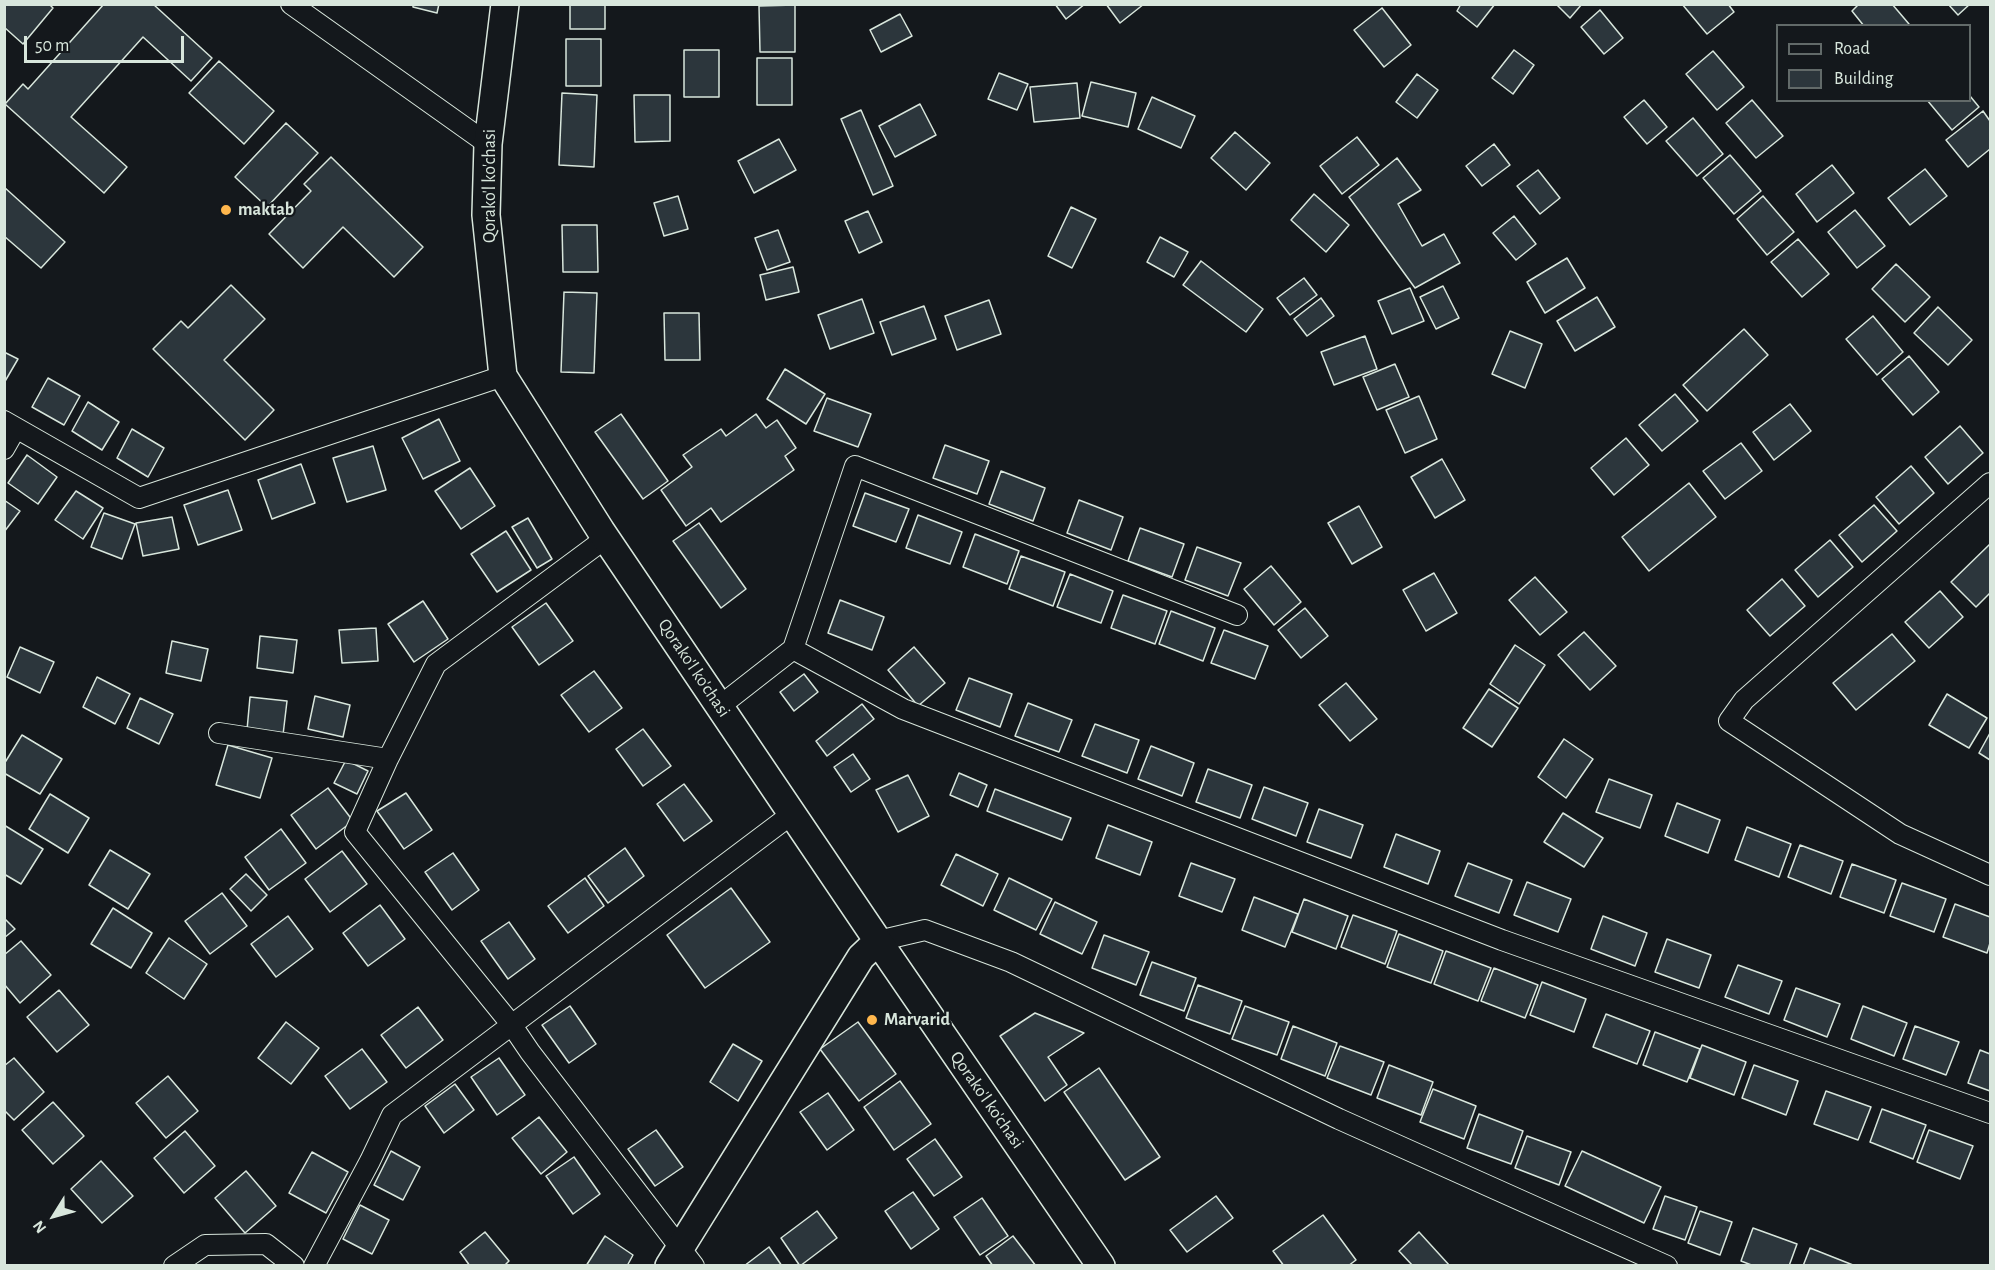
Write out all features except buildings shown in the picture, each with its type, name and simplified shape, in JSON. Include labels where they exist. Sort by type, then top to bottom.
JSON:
[{"type":"street","points":[[291,4],[488,144]]},
{"type":"street","name":"Qorako'l ko'chasi","points":[[505,4],[488,144],[486,215],[503,376],[606,538],[1101,1266]]},
{"type":"street","points":[[4,449],[10,424],[139,498],[503,376]]},
{"type":"street","points":[[720,706],[793,649],[855,466],[1238,615]]},
{"type":"street","points":[[1990,483],[1744,700],[1729,721],[1900,834],[1990,875]]},
{"type":"street","points":[[606,538],[436,664],[388,759],[356,832],[511,1024],[681,1259],[861,957],[878,941],[926,930],[1011,962],[1339,1119],[1668,1266]]},
{"type":"street","points":[[793,649],[903,709],[1502,940],[1990,1113]]},
{"type":"street","points":[[219,733],[388,759]]},
{"type":"street","points":[[315,1266],[392,1115],[792,814]]},
{"type":"street","points":[[174,1266],[205,1245],[266,1244],[294,1266]]},
{"type":"place","name":"maktab","points":[[226,210]]},
{"type":"place","name":"Marvarid","points":[[872,1020]]}]
